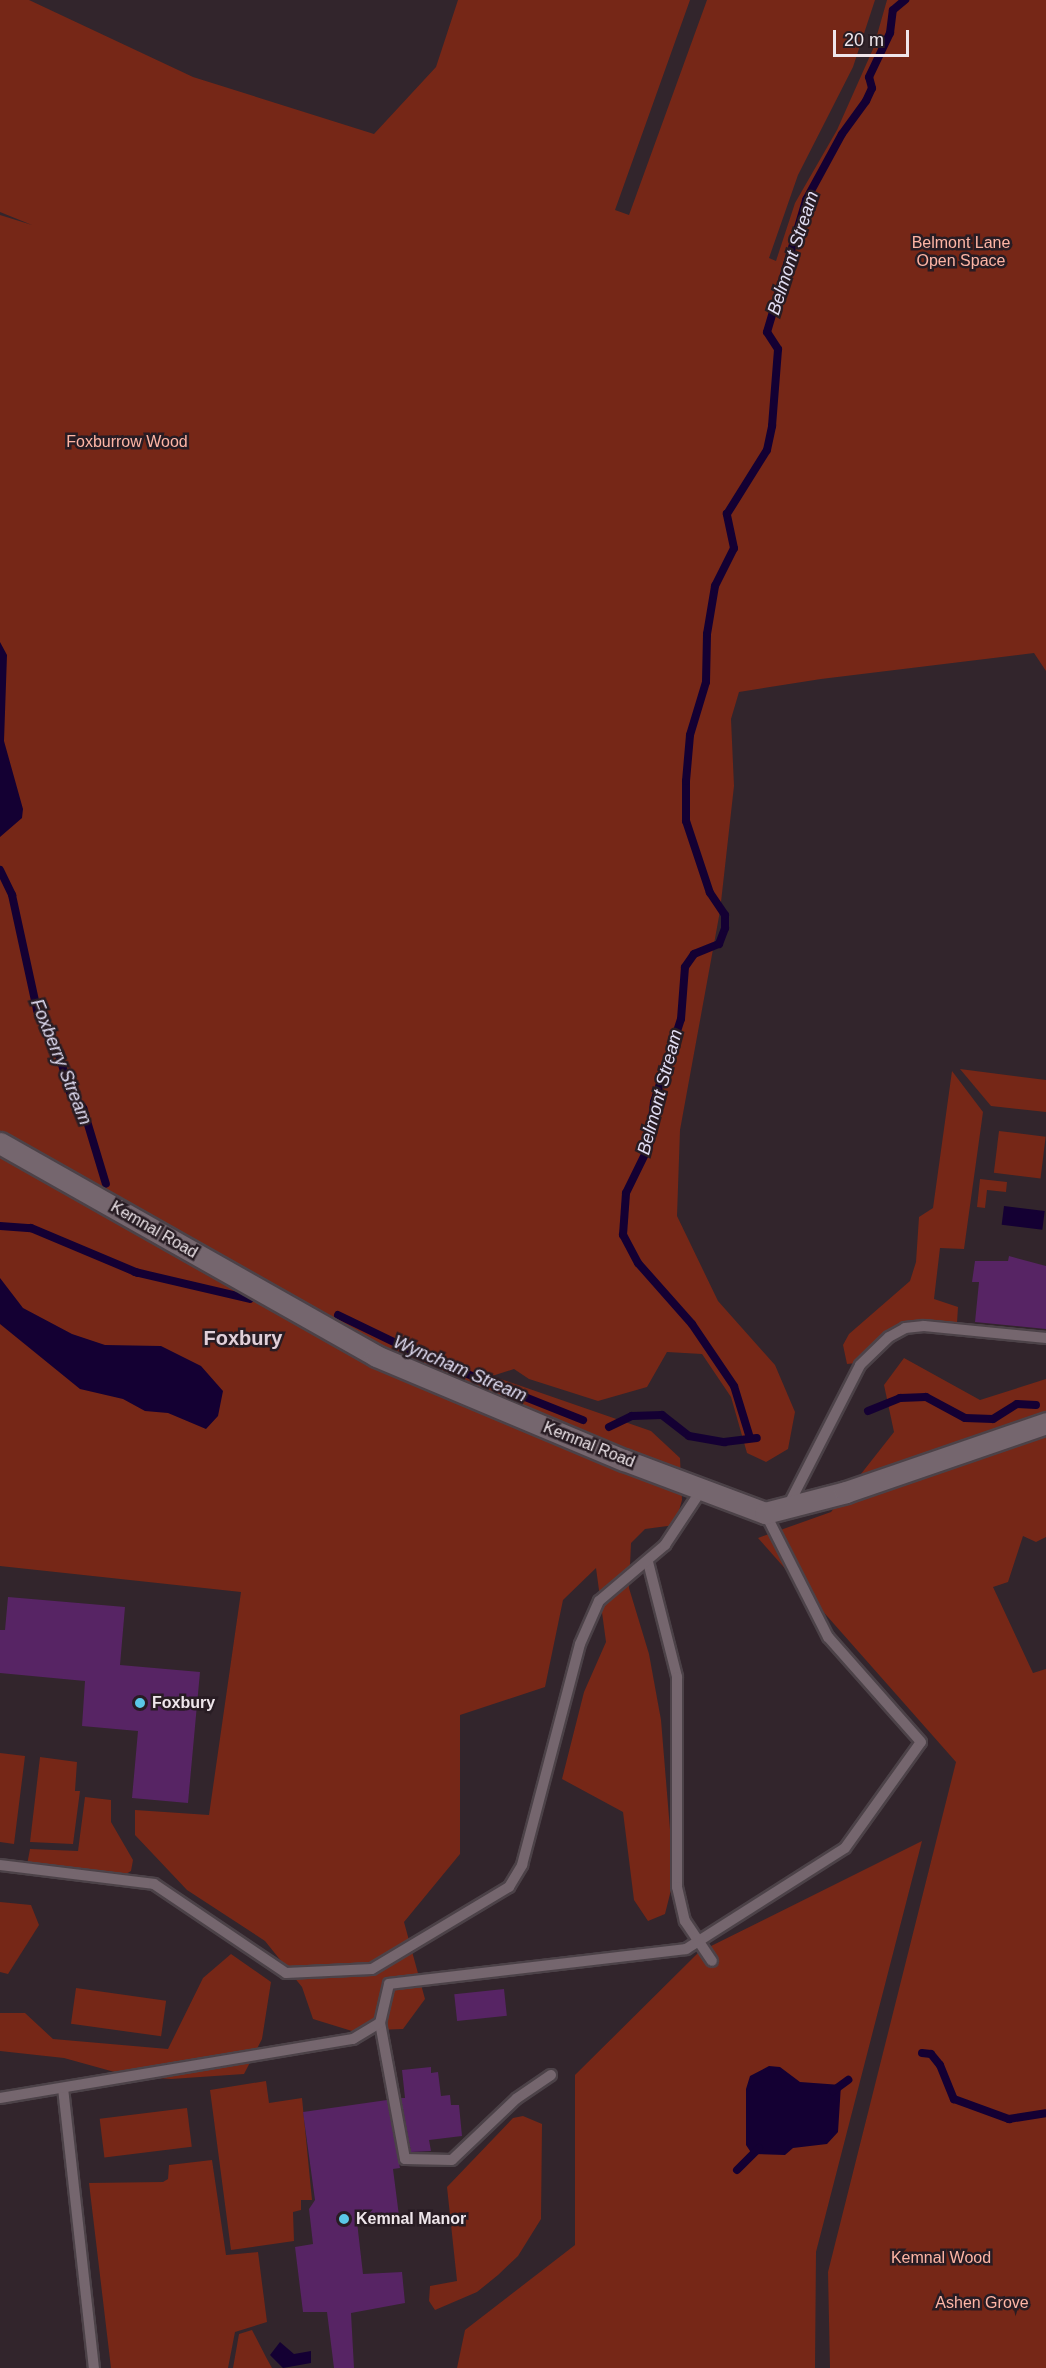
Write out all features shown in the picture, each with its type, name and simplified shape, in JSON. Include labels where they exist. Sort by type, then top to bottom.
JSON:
[{"type":"street","name":"Kemnal Road","points":[[0,1143],[376,1356],[702,1489],[765,1512]]},
{"type":"street","points":[[765,1512],[846,1492],[1046,1423]]},
{"type":"lane","points":[[787,1507],[860,1365],[888,1337],[905,1328],[924,1326],[1046,1338]]},
{"type":"lane","points":[[0,1865],[154,1884],[286,1973],[372,1969],[509,1887],[522,1865],[580,1644],[600,1601],[666,1545],[702,1489]]},
{"type":"lane","points":[[551,2075],[516,2099],[452,2160],[405,2159],[380,2023],[389,1984],[686,1948],[846,1848],[921,1742],[828,1637],[765,1512]]},
{"type":"lane","points":[[648,1562],[677,1677],[674,1858],[685,1921],[697,1942],[712,1961]]},
{"type":"lane","points":[[0,2098],[353,2040],[380,2023]]},
{"type":"lane","points":[[63,2088],[94,2368]]},
{"type":"green space","points":[[0,0],[29,0],[193,77],[374,134],[436,67],[458,0],[690,0],[615,210],[629,215],[707,0],[875,0],[853,67],[798,175],[769,258],[776,261],[795,203],[837,130],[873,49],[887,0],[1046,0],[1046,671],[1034,653],[821,679],[739,692],[731,719],[734,786],[720,911],[680,1130],[677,1216],[718,1301],[775,1365],[795,1412],[788,1449],[766,1462],[747,1453],[731,1397],[702,1354],[667,1352],[647,1387],[598,1401],[529,1379],[514,1369],[492,1376],[651,1431],[680,1458],[682,1500],[675,1525],[645,1529],[631,1543],[629,1588],[649,1654],[661,1720],[674,1878],[665,1914],[648,1921],[634,1900],[623,1812],[562,1779],[584,1692],[606,1642],[596,1568],[563,1600],[545,1687],[460,1715],[460,1854],[404,1922],[425,1999],[403,2029],[352,2031],[313,2019],[302,1987],[265,1941],[187,1890],[135,1835],[135,1810],[209,1815],[241,1592],[0,1566],[0,215],[32,225],[0,212]]},
{"type":"green space","points":[[960,1069],[1046,1080],[1046,1112],[991,1106]]},
{"type":"green space","points":[[952,1071],[983,1112],[964,1249],[940,1248],[934,1299],[958,1307],[957,1323],[912,1321],[889,1330],[856,1363],[847,1364],[843,1345],[849,1334],[910,1281],[916,1262],[919,1217],[933,1208]]},
{"type":"green space","points":[[999,1131],[1046,1137],[1041,1178],[994,1173]]},
{"type":"green space","points":[[980,1179],[1007,1182],[1006,1192],[987,1190],[985,1208],[977,1207]]},
{"type":"green space","name":"Kemnal Wood","points":[[904,1358],[980,1400],[1046,1379],[1046,1537],[1036,1542],[1023,1536],[1008,1582],[993,1587],[1033,1673],[1046,1669],[1046,2368],[830,2368],[828,2272],[956,1762],[758,1538],[831,1512],[894,1432],[884,1385]]},
{"type":"green space","points":[[0,1753],[25,1756],[14,1844],[0,1842]]},
{"type":"green space","points":[[40,1757],[77,1762],[75,1791],[80,1791],[73,1844],[30,1842]]},
{"type":"green space","points":[[85,1797],[111,1800],[111,1822],[133,1860],[131,1871],[121,1877],[27,1865],[30,1849],[78,1851]]},
{"type":"green space","points":[[922,1841],[816,2252],[815,2368],[457,2368],[465,2330],[575,2245],[575,2075],[699,1952]]},
{"type":"green space","points":[[0,1902],[31,1905],[39,1925],[8,1974],[0,1972]]},
{"type":"green space","points":[[231,1954],[271,1982],[262,2039],[244,2074],[171,2079],[129,2076],[64,2058],[0,2051],[0,2013],[25,2013],[53,2039],[168,2049],[203,1978]]},
{"type":"green space","points":[[76,1988],[166,2001],[161,2036],[71,2024]]},
{"type":"green space","points":[[266,2081],[269,2103],[302,2098],[312,2200],[301,2200],[301,2210],[293,2212],[294,2241],[231,2250],[210,2090]]},
{"type":"green space","points":[[187,2108],[192,2147],[104,2157],[100,2119]]},
{"type":"green space","points":[[523,2116],[542,2124],[541,2219],[518,2256],[498,2275],[477,2292],[435,2310],[429,2301],[430,2286],[457,2281],[447,2187],[513,2118]]},
{"type":"green space","points":[[212,2160],[226,2255],[258,2252],[267,2322],[235,2332],[228,2368],[111,2368],[89,2183],[163,2182],[168,2179],[169,2165]]},
{"type":"green space","points":[[252,2330],[272,2368],[233,2368],[239,2334]]},
{"type":"shaded area","points":[[0,642],[7,655],[4,741],[23,809],[22,818],[0,837]]},
{"type":"shaded area","points":[[1004,1206],[1045,1211],[1042,1230],[1002,1225]]},
{"type":"shaded area","points":[[0,1278],[23,1308],[72,1334],[105,1345],[161,1346],[201,1366],[223,1391],[218,1416],[206,1429],[168,1413],[145,1411],[123,1399],[80,1389],[0,1324]]},
{"type":"shaded area","points":[[769,2066],[780,2067],[800,2082],[841,2085],[838,2132],[827,2144],[793,2148],[785,2155],[752,2154],[746,2145],[746,2089],[750,2076]]},
{"type":"shaded area","points":[[280,2342],[294,2354],[311,2351],[311,2363],[283,2368],[270,2355]]},
{"type":"building","points":[[1009,1256],[1046,1266],[1046,1329],[975,1322],[979,1282],[972,1282],[975,1261],[1008,1261]]},
{"type":"building","name":"Foxbury","points":[[8,1597],[125,1607],[120,1665],[200,1672],[188,1803],[132,1798],[138,1731],[82,1726],[85,1681],[0,1673],[0,1630],[5,1630]]},
{"type":"building","points":[[504,1989],[507,2016],[457,2021],[454,1994]]},
{"type":"building","points":[[431,2067],[431,2073],[438,2072],[441,2096],[450,2095],[451,2105],[459,2105],[462,2136],[429,2140],[431,2151],[411,2152],[401,2098],[405,2098],[402,2070]]},
{"type":"building","points":[[387,2100],[400,2168],[393,2169],[399,2216],[357,2222],[363,2274],[402,2272],[405,2303],[351,2313],[354,2368],[334,2368],[327,2312],[303,2312],[295,2247],[313,2244],[309,2209],[315,2200],[303,2112]]},
{"type":"waterway","name":"Belmont Stream","points":[[750,1438],[734,1386],[692,1324],[638,1263],[623,1235],[626,1193],[649,1146],[654,1102],[681,1019],[685,967],[694,954],[719,944],[725,928],[725,915],[710,893],[686,821],[686,781],[690,735],[706,682],[707,634],[715,586],[734,548],[727,514],[767,450],[772,426],[778,349],[767,332],[806,200],[842,134],[866,101],[872,88],[869,77],[890,33],[893,10],[905,0]]},
{"type":"waterway","name":"Foxberry Stream","points":[[0,870],[12,895],[37,1010],[58,1051],[70,1092],[83,1108],[106,1184]]},
{"type":"waterway","name":"Wyncham Stream","points":[[0,1226],[31,1228],[138,1273]]},
{"type":"waterway","name":"Wyncham Stream","points":[[135,1272],[250,1299]]},
{"type":"waterway","name":"Wyncham Stream","points":[[338,1315],[427,1358],[583,1420]]},
{"type":"waterway","name":"Wyncham Stream","points":[[868,1411],[900,1398],[926,1397],[965,1418],[993,1419],[1017,1404],[1036,1405]]},
{"type":"waterway","name":"Wyncham Stream","points":[[609,1427],[632,1416],[662,1415],[689,1436],[724,1442],[757,1438]]},
{"type":"waterway","points":[[922,2053],[931,2054],[940,2065],[954,2099],[1009,2119],[1046,2113]]},
{"type":"waterway","points":[[833,2091],[848,2080]]},
{"type":"waterway","points":[[737,2170],[759,2148]]},
{"type":"place","name":"Foxbury","points":[[140,1703]]},
{"type":"place","name":"Kemnal Manor","points":[[344,2219]]},
{"type":"district","name":"Foxbury","points":[[243,1338]]},
{"type":"park label","name":"Belmont Lane Open Space","points":[[961,252]]},
{"type":"park label","name":"Foxburrow Wood","points":[[127,442]]},
{"type":"park label","name":"Ashen Grove","points":[[982,2303]]}]
